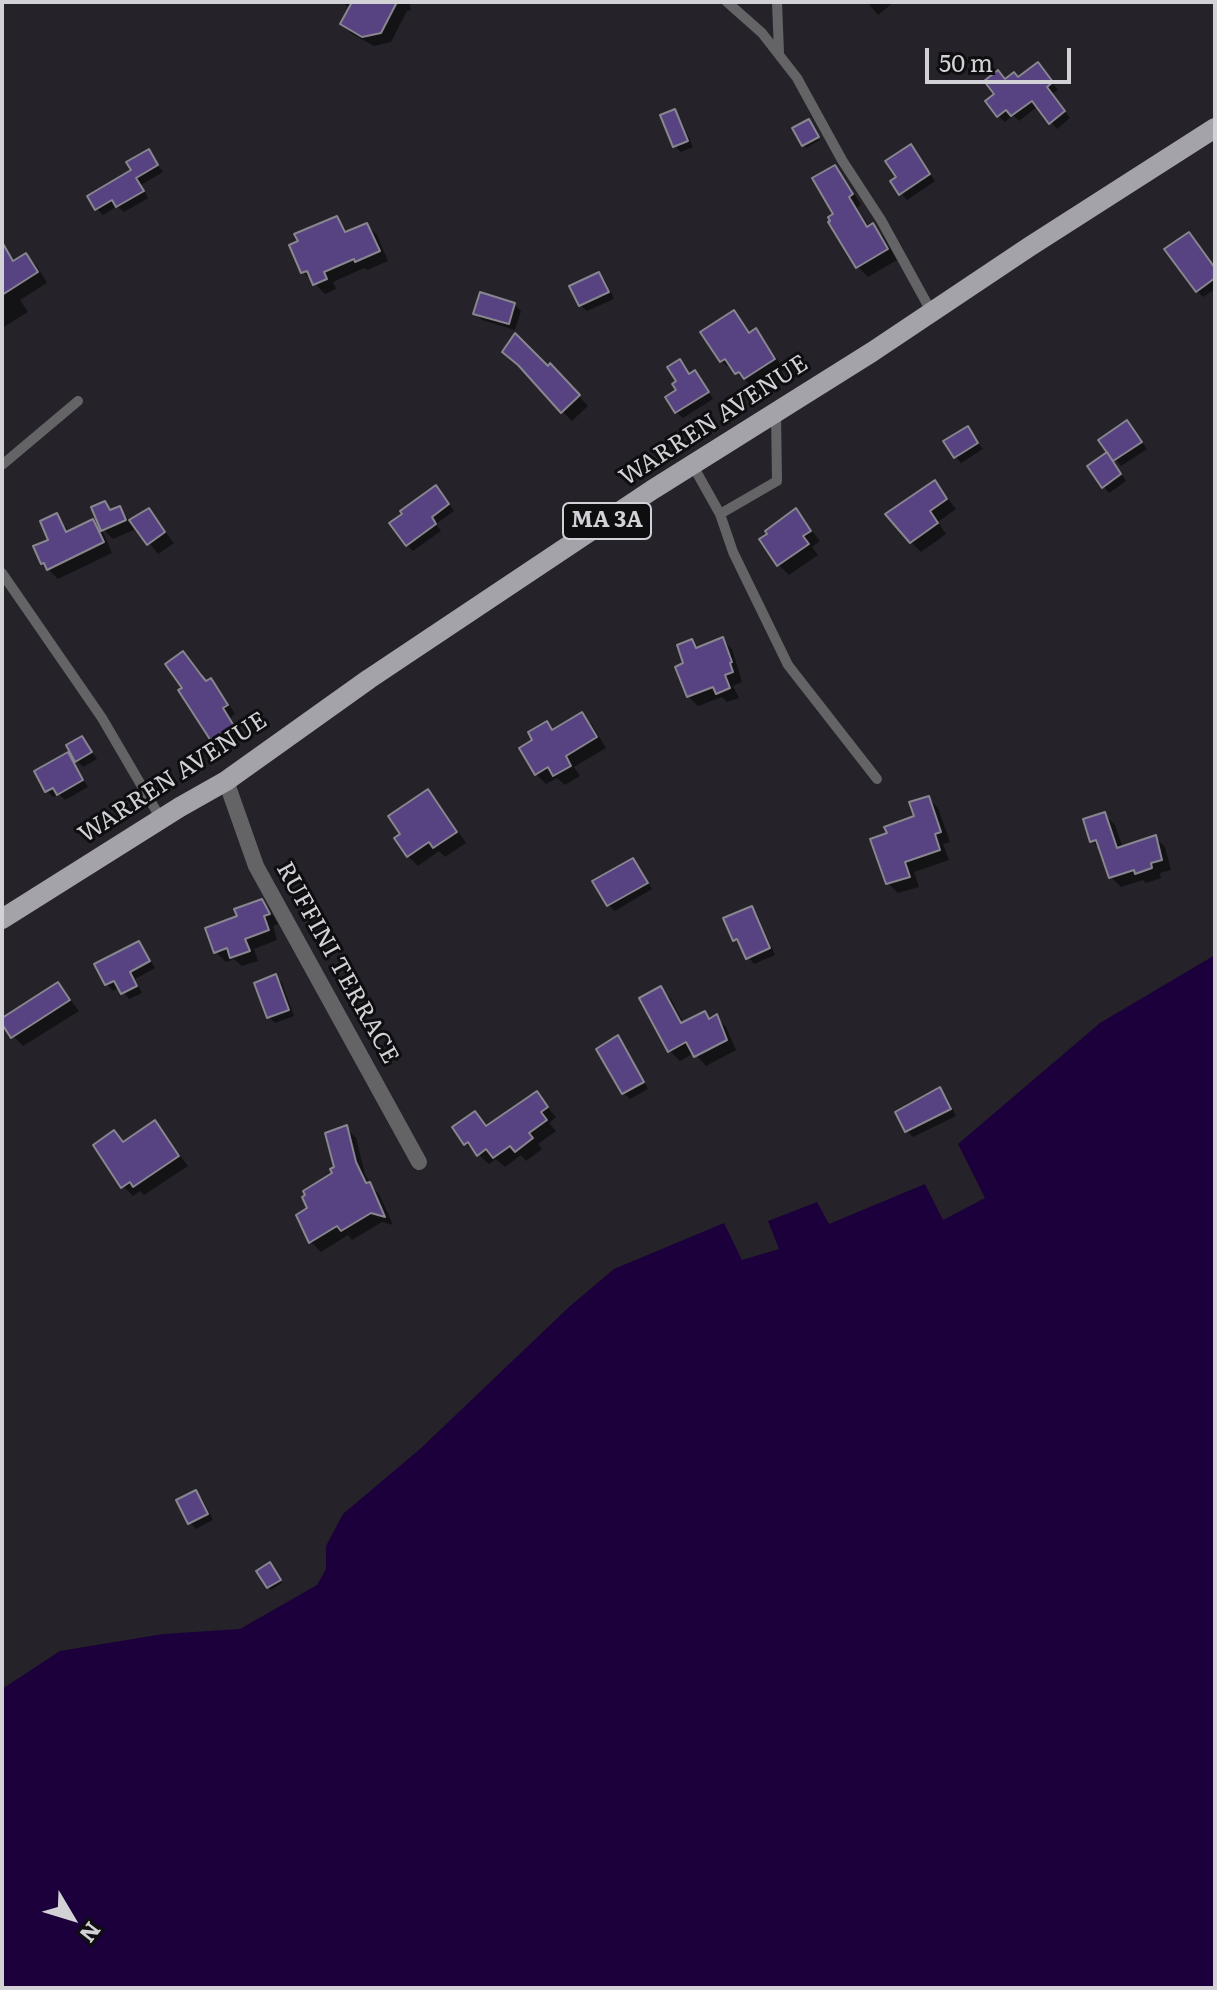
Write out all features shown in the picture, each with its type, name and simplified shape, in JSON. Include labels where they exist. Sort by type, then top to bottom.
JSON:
[{"type":"main road","name":"WARREN AVENUE","points":[[2,919],[226,781],[369,679],[692,464],[1215,128]]},
{"type":"street","name":"RUFFINI TERRACE","points":[[226,781],[256,866],[419,1162]]},
{"type":"lane","points":[[727,2],[762,33],[807,93],[829,137],[881,220],[931,311]]},
{"type":"lane","points":[[777,2],[779,53]]},
{"type":"lane","points":[[2,465],[78,401]]},
{"type":"lane","points":[[720,514],[777,481],[776,412]]},
{"type":"lane","points":[[692,464],[720,514],[733,552],[788,665],[877,779]]},
{"type":"lane","points":[[2,573],[114,737],[161,819]]},
{"type":"shaded area","points":[[1215,955],[1215,1988],[2,1988],[2,1689],[60,1651],[163,1634],[240,1629],[317,1585],[326,1569],[326,1546],[343,1514],[420,1449],[569,1307],[614,1269],[724,1223],[742,1260],[779,1249],[768,1221],[817,1202],[829,1224],[925,1184],[943,1220],[985,1198],[958,1144],[1100,1023]]},
{"type":"building","points":[[352,2],[397,2],[381,33],[362,37],[340,24]]},
{"type":"building","points":[[1038,62],[1053,82],[1047,87],[1065,111],[1049,124],[1032,101],[1011,116],[1006,110],[997,117],[985,101],[994,94],[984,81],[998,70],[1005,79],[1014,72],[1018,77]]},
{"type":"building","points":[[675,109],[688,141],[673,147],[660,115]]},
{"type":"building","points":[[809,119],[819,137],[802,146],[792,128]]},
{"type":"building","points":[[911,144],[930,174],[899,195],[890,181],[896,177],[885,161]]},
{"type":"building","points":[[149,149],[158,165],[136,178],[144,191],[116,207],[112,200],[95,210],[87,196],[131,170],[126,162]]},
{"type":"building","points":[[835,165],[853,194],[849,197],[867,227],[873,223],[888,249],[856,268],[828,222],[828,217],[833,214],[812,178]]},
{"type":"building","points":[[337,216],[345,232],[367,223],[380,251],[324,272],[327,279],[313,285],[307,271],[301,273],[289,245],[298,241],[294,234]]},
{"type":"building","points":[[1189,232],[1215,268],[1215,278],[1196,292],[1164,249]]},
{"type":"building","points":[[2,242],[13,261],[26,253],[38,272],[2,295]]},
{"type":"building","points":[[599,272],[609,292],[579,306],[569,286]]},
{"type":"building","points":[[480,292],[515,303],[509,324],[473,314]]},
{"type":"building","points":[[734,310],[749,333],[756,328],[775,359],[744,379],[739,372],[735,374],[725,359],[720,362],[700,332]]},
{"type":"building","points":[[515,333],[548,366],[550,363],[580,395],[561,413],[518,365],[502,352]]},
{"type":"building","points":[[680,359],[689,374],[695,370],[709,392],[675,413],[665,397],[676,390],[672,384],[676,381],[667,367]]},
{"type":"building","points":[[1127,420],[1142,442],[1113,461],[1098,440]]},
{"type":"building","points":[[968,426],[978,443],[954,458],[943,441]]},
{"type":"building","points":[[1107,452],[1121,474],[1102,488],[1087,466]]},
{"type":"building","points":[[935,480],[947,499],[930,511],[938,523],[910,543],[885,514]]},
{"type":"building","points":[[436,485],[449,504],[432,517],[436,524],[406,546],[389,523],[402,514],[400,511]]},
{"type":"building","points":[[105,501],[110,510],[120,506],[126,520],[101,531],[91,507]]},
{"type":"building","points":[[149,508],[165,532],[147,545],[129,520]]},
{"type":"building","points":[[796,508],[811,531],[803,536],[809,544],[777,566],[759,539]]},
{"type":"building","points":[[57,513],[66,532],[93,519],[104,542],[47,570],[33,546],[48,540],[40,521]]},
{"type":"building","points":[[723,637],[732,662],[733,672],[725,675],[730,688],[716,694],[713,687],[687,697],[675,667],[683,663],[677,645],[692,639],[696,648]]},
{"type":"building","points":[[183,651],[206,681],[211,678],[228,705],[223,708],[234,726],[211,741],[165,664]]},
{"type":"building","points":[[582,712],[597,737],[566,756],[571,766],[553,776],[548,767],[535,775],[519,748],[532,740],[528,732],[547,721],[552,730]]},
{"type":"building","points":[[82,736],[92,752],[75,762],[66,745]]},
{"type":"building","points":[[68,752],[83,780],[57,795],[53,788],[45,792],[34,771]]},
{"type":"building","points":[[428,789],[457,832],[433,848],[429,842],[407,857],[394,838],[400,834],[388,816]]},
{"type":"building","points":[[929,796],[941,832],[935,834],[940,850],[905,862],[910,877],[886,884],[870,839],[887,833],[884,827],[914,816],[909,802]]},
{"type":"building","points":[[1105,812],[1117,848],[1156,835],[1162,860],[1151,863],[1152,868],[1135,874],[1134,870],[1109,878],[1096,840],[1090,842],[1083,819]]},
{"type":"building","points":[[633,858],[648,883],[607,906],[592,881]]},
{"type":"building","points":[[262,899],[270,914],[264,916],[269,930],[245,939],[250,951],[230,958],[227,948],[214,953],[205,928],[237,916],[234,909]]},
{"type":"building","points":[[752,906],[770,948],[746,959],[737,939],[733,941],[723,918]]},
{"type":"building","points":[[139,941],[150,961],[130,972],[137,986],[121,994],[114,981],[105,985],[94,964]]},
{"type":"building","points":[[276,974],[289,1010],[267,1018],[254,983]]},
{"type":"building","points":[[58,982],[70,1000],[11,1038],[2,1024],[2,1018]]},
{"type":"building","points":[[661,986],[681,1023],[705,1011],[709,1019],[717,1014],[727,1040],[694,1057],[686,1042],[668,1052],[639,998]]},
{"type":"building","points":[[618,1035],[644,1082],[622,1094],[596,1049]]},
{"type":"building","points":[[940,1087],[951,1109],[905,1132],[895,1112]]},
{"type":"building","points":[[537,1091],[548,1107],[541,1112],[547,1120],[529,1133],[533,1138],[515,1152],[510,1146],[493,1158],[486,1149],[477,1156],[468,1142],[464,1145],[452,1127],[475,1111],[486,1126]]},
{"type":"building","points":[[155,1120],[179,1156],[133,1187],[130,1182],[121,1188],[93,1145],[114,1130],[123,1142]]},
{"type":"building","points":[[347,1125],[356,1162],[366,1183],[370,1182],[385,1217],[371,1213],[341,1231],[337,1226],[309,1243],[296,1215],[307,1208],[303,1191],[332,1173],[330,1169],[334,1167],[325,1133]]},
{"type":"building","points":[[196,1490],[208,1514],[188,1524],[176,1500]]},
{"type":"building","points":[[270,1562],[281,1580],[267,1588],[256,1571]]}]
